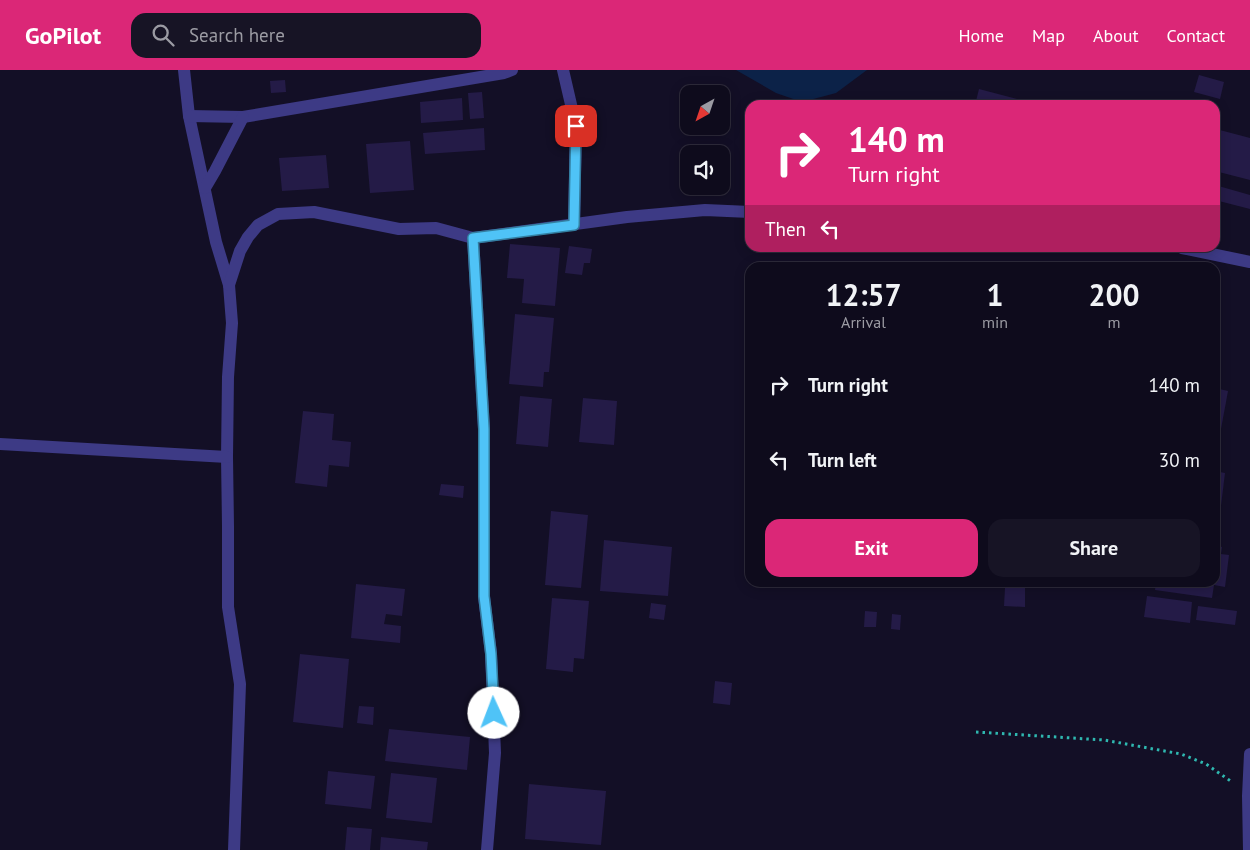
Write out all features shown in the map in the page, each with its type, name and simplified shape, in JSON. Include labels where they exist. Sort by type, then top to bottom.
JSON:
[{"type":"street","points":[[184,70],[189,116],[216,242],[229,285],[232,324],[228,378],[228,607],[240,684],[234,850]]},
{"type":"street","points":[[189,116],[243,117],[504,73],[512,70]]},
{"type":"street","points":[[563,70],[576,126],[574,225]]},
{"type":"street","points":[[205,188],[243,117]]},
{"type":"street","points":[[229,285],[240,251],[248,237],[258,225],[278,214],[314,212],[399,228],[436,228],[473,238],[627,217],[705,210],[745,212]]},
{"type":"street","points":[[473,238],[484,429],[484,596],[491,654],[495,753],[487,850]]},
{"type":"street","points":[[1201,252],[1250,262]]},
{"type":"street","points":[[0,444],[227,457]]},
{"type":"street","points":[[1249,850],[1248,796],[1250,754]]},
{"type":"path","points":[[976,732],[1104,740],[1181,754],[1206,764],[1231,781],[1248,796]]},
{"type":"water","points":[[736,70],[867,70],[836,93],[810,100],[796,100],[776,93]]},
{"type":"building","points":[[1199,75],[1224,82],[1220,99],[1194,92]]},
{"type":"building","points":[[285,80],[286,92],[271,93],[270,81]]},
{"type":"building","points":[[979,89],[1021,100],[976,100]]},
{"type":"building","points":[[482,92],[484,118],[470,119],[468,93]]},
{"type":"building","points":[[462,98],[463,120],[421,123],[420,102]]},
{"type":"building","points":[[484,128],[485,150],[425,154],[423,133]]},
{"type":"building","points":[[1220,130],[1250,138],[1250,180],[1220,172]]},
{"type":"building","points":[[410,141],[414,190],[370,193],[366,144]]},
{"type":"building","points":[[326,155],[329,188],[282,191],[279,158]]},
{"type":"building","points":[[1220,186],[1250,195],[1250,209],[1220,201]]},
{"type":"building","points":[[510,244],[560,248],[555,306],[522,303],[524,279],[507,278]]},
{"type":"building","points":[[569,246],[592,249],[590,263],[584,263],[582,275],[565,273]]},
{"type":"building","points":[[515,314],[554,318],[549,372],[544,372],[543,387],[509,384]]},
{"type":"building","points":[[1220,389],[1228,391],[1220,429]]},
{"type":"building","points":[[520,396],[552,399],[548,447],[516,444]]},
{"type":"building","points":[[583,398],[617,401],[614,445],[579,442]]},
{"type":"building","points":[[303,411],[334,414],[332,440],[351,442],[349,467],[329,465],[327,487],[295,483]]},
{"type":"building","points":[[1220,472],[1225,473],[1220,514]]},
{"type":"building","points":[[441,484],[464,486],[463,498],[439,495]]},
{"type":"building","points":[[551,511],[588,515],[581,588],[545,585]]},
{"type":"building","points":[[604,540],[672,547],[668,596],[600,591]]},
{"type":"building","points":[[1220,546],[1222,547],[1221,554],[1229,555],[1225,587],[1220,586]]},
{"type":"building","points":[[356,584],[405,589],[402,616],[386,614],[384,624],[401,626],[400,643],[351,638]]},
{"type":"building","points":[[1155,587],[1214,587],[1212,598],[1155,590]]},
{"type":"building","points":[[1005,588],[1025,588],[1025,607],[1004,606]]},
{"type":"building","points":[[1147,596],[1192,602],[1190,623],[1144,617]]},
{"type":"building","points":[[552,598],[589,601],[584,659],[574,658],[573,672],[546,669]]},
{"type":"building","points":[[651,603],[666,605],[664,620],[649,618]]},
{"type":"building","points":[[1198,606],[1237,611],[1235,625],[1196,620]]},
{"type":"building","points":[[865,611],[877,612],[876,627],[864,627]]},
{"type":"building","points":[[892,614],[901,615],[900,630],[891,629]]},
{"type":"building","points":[[300,654],[349,659],[343,728],[293,722]]},
{"type":"building","points":[[715,681],[732,683],[730,705],[713,703]]},
{"type":"building","points":[[359,706],[374,707],[373,725],[357,723]]},
{"type":"building","points":[[389,729],[470,737],[467,770],[385,761]]},
{"type":"building","points":[[328,771],[375,776],[371,809],[325,804]]},
{"type":"building","points":[[391,773],[437,778],[432,823],[386,818]]},
{"type":"building","points":[[529,784],[606,791],[601,845],[525,839]]},
{"type":"building","points":[[347,827],[372,829],[370,850],[345,850]]},
{"type":"building","points":[[381,837],[428,842],[427,850],[380,850]]},
{"type":"route","points":[[494,713],[491,654],[484,596],[484,429],[473,238],[574,225],[576,126]]}]
